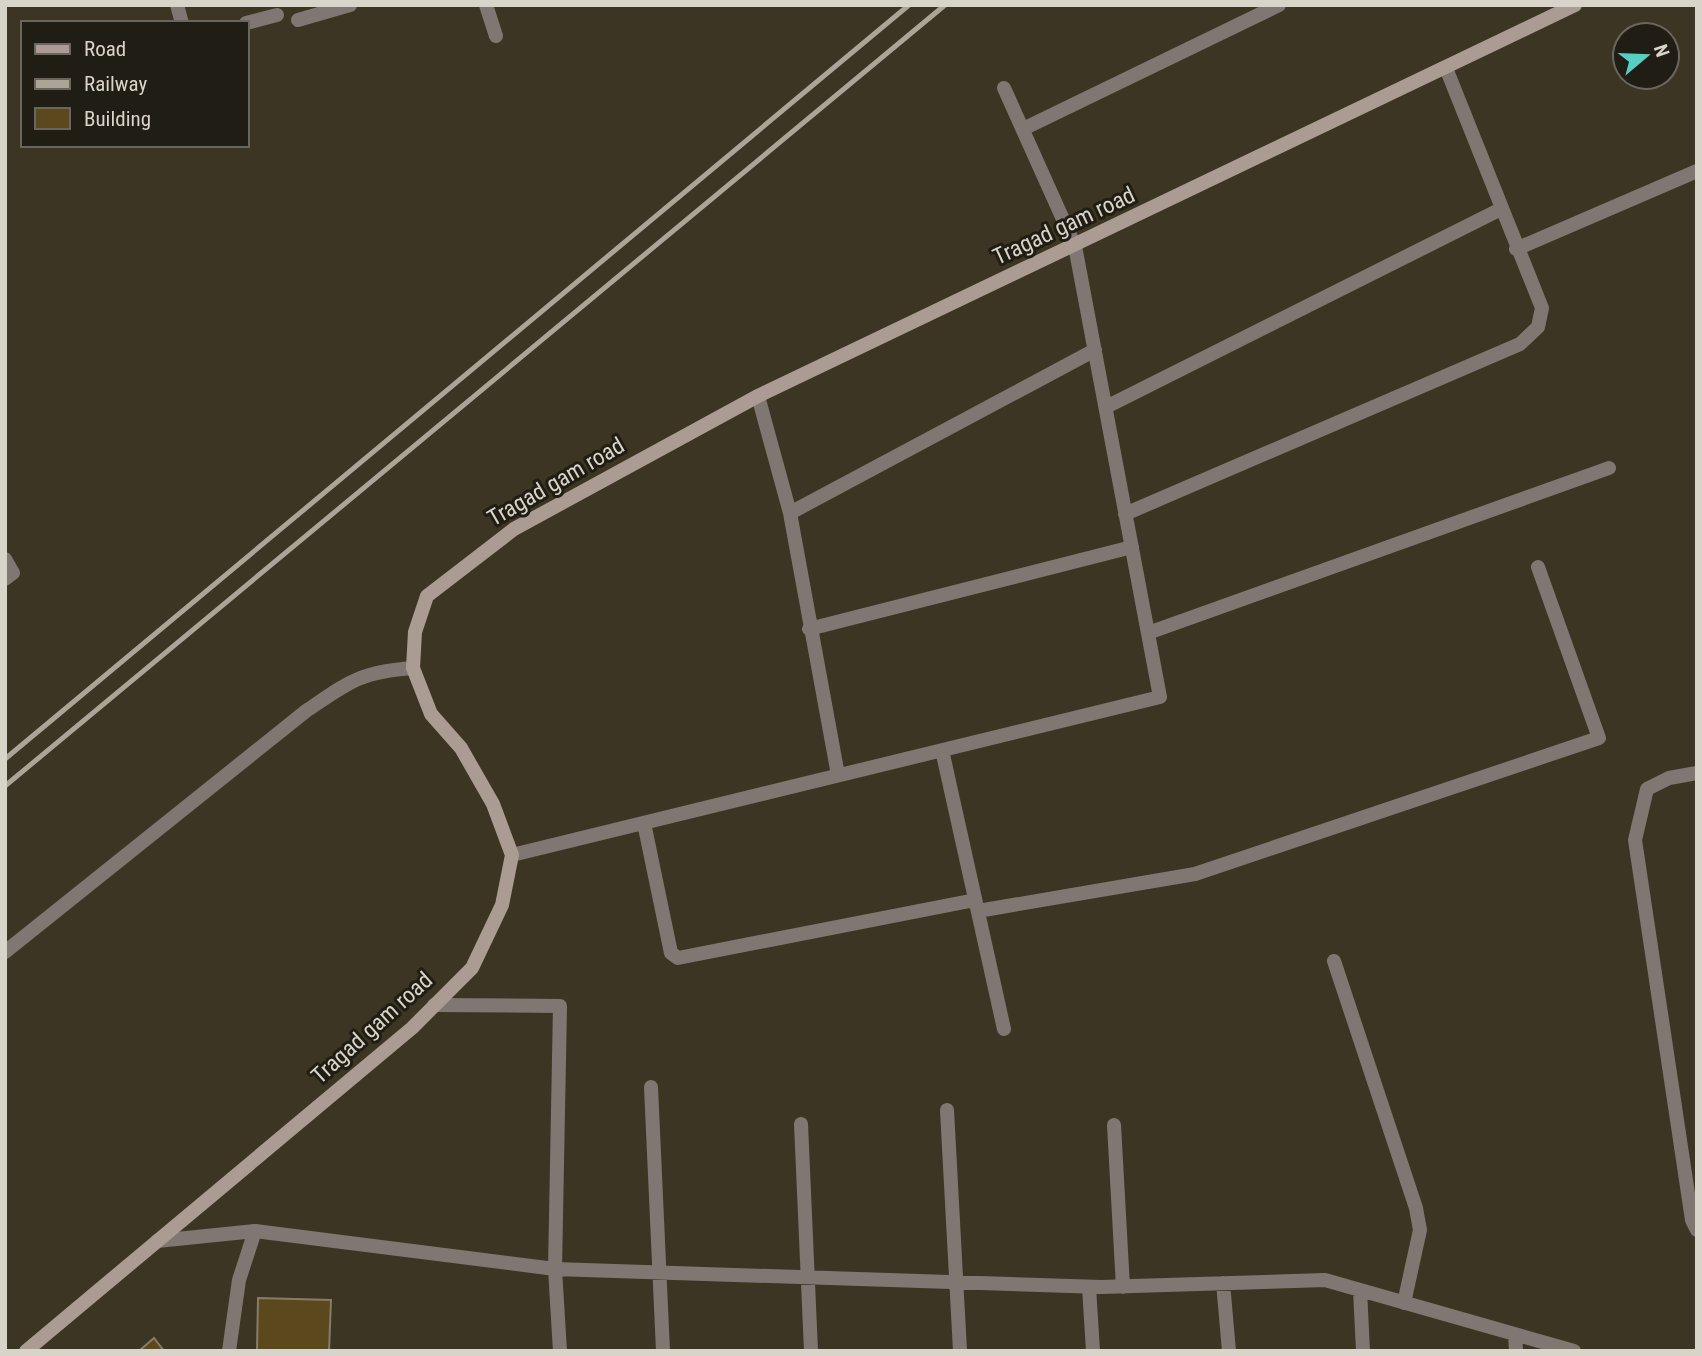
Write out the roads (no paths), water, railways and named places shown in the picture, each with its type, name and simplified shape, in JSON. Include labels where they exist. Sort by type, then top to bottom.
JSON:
[{"type":"street","points":[[298,20],[350,5]]},
{"type":"street","points":[[486,5],[496,36]]},
{"type":"street","points":[[1023,130],[1279,5]]},
{"type":"street","name":"Tragad gam road","points":[[26,1351],[412,1028],[472,968],[502,905],[512,855],[493,804],[461,748],[431,714],[413,668],[415,632],[427,596],[514,529],[758,396],[1575,5]]},
{"type":"street","points":[[248,22],[277,15]]},
{"type":"street","points":[[1125,514],[1520,344],[1538,327],[1542,308],[1500,209],[1446,68]]},
{"type":"street","points":[[512,855],[1160,697],[1075,246],[1004,88]]},
{"type":"street","points":[[1516,249],[1697,171]]},
{"type":"street","points":[[1105,407],[1500,209]]},
{"type":"street","points":[[790,513],[1095,351]]},
{"type":"street","points":[[758,396],[790,513],[809,629],[838,775]]},
{"type":"street","points":[[1148,633],[1609,468]]},
{"type":"street","points":[[809,629],[1132,547]]},
{"type":"street","points":[[5,559],[13,573],[5,579]]},
{"type":"street","points":[[643,822],[671,953],[678,958],[976,906],[1195,874],[1600,738],[1538,567]]},
{"type":"street","points":[[5,952],[306,711],[357,677],[382,670],[413,668]]},
{"type":"street","points":[[942,750],[1004,1029]]},
{"type":"street","points":[[1697,773],[1669,778],[1647,789],[1635,840],[1692,1220],[1697,1230]]},
{"type":"street","points":[[1334,961],[1416,1208],[1420,1230],[1404,1303]]},
{"type":"street","points":[[434,1005],[560,1006],[555,1269],[560,1351]]},
{"type":"street","points":[[651,1087],[657,1274],[663,1351]]},
{"type":"street","points":[[947,1110],[954,1280],[960,1351]]},
{"type":"street","points":[[801,1124],[805,1278],[811,1351]]},
{"type":"street","points":[[1114,1125],[1123,1287]]},
{"type":"street","points":[[229,1351],[239,1280],[255,1231]]},
{"type":"street","points":[[157,1241],[255,1231],[555,1269],[657,1274],[954,1280],[1088,1287],[1325,1280],[1574,1351]]},
{"type":"street","points":[[1223,1283],[1229,1351]]},
{"type":"street","points":[[1088,1287],[1093,1351]]},
{"type":"street","points":[[1360,1290],[1363,1351]]},
{"type":"street","points":[[1515,1334],[1516,1351]]},
{"type":"railway","points":[[5,759],[909,5]]},
{"type":"railway","points":[[5,786],[945,5]]}]
